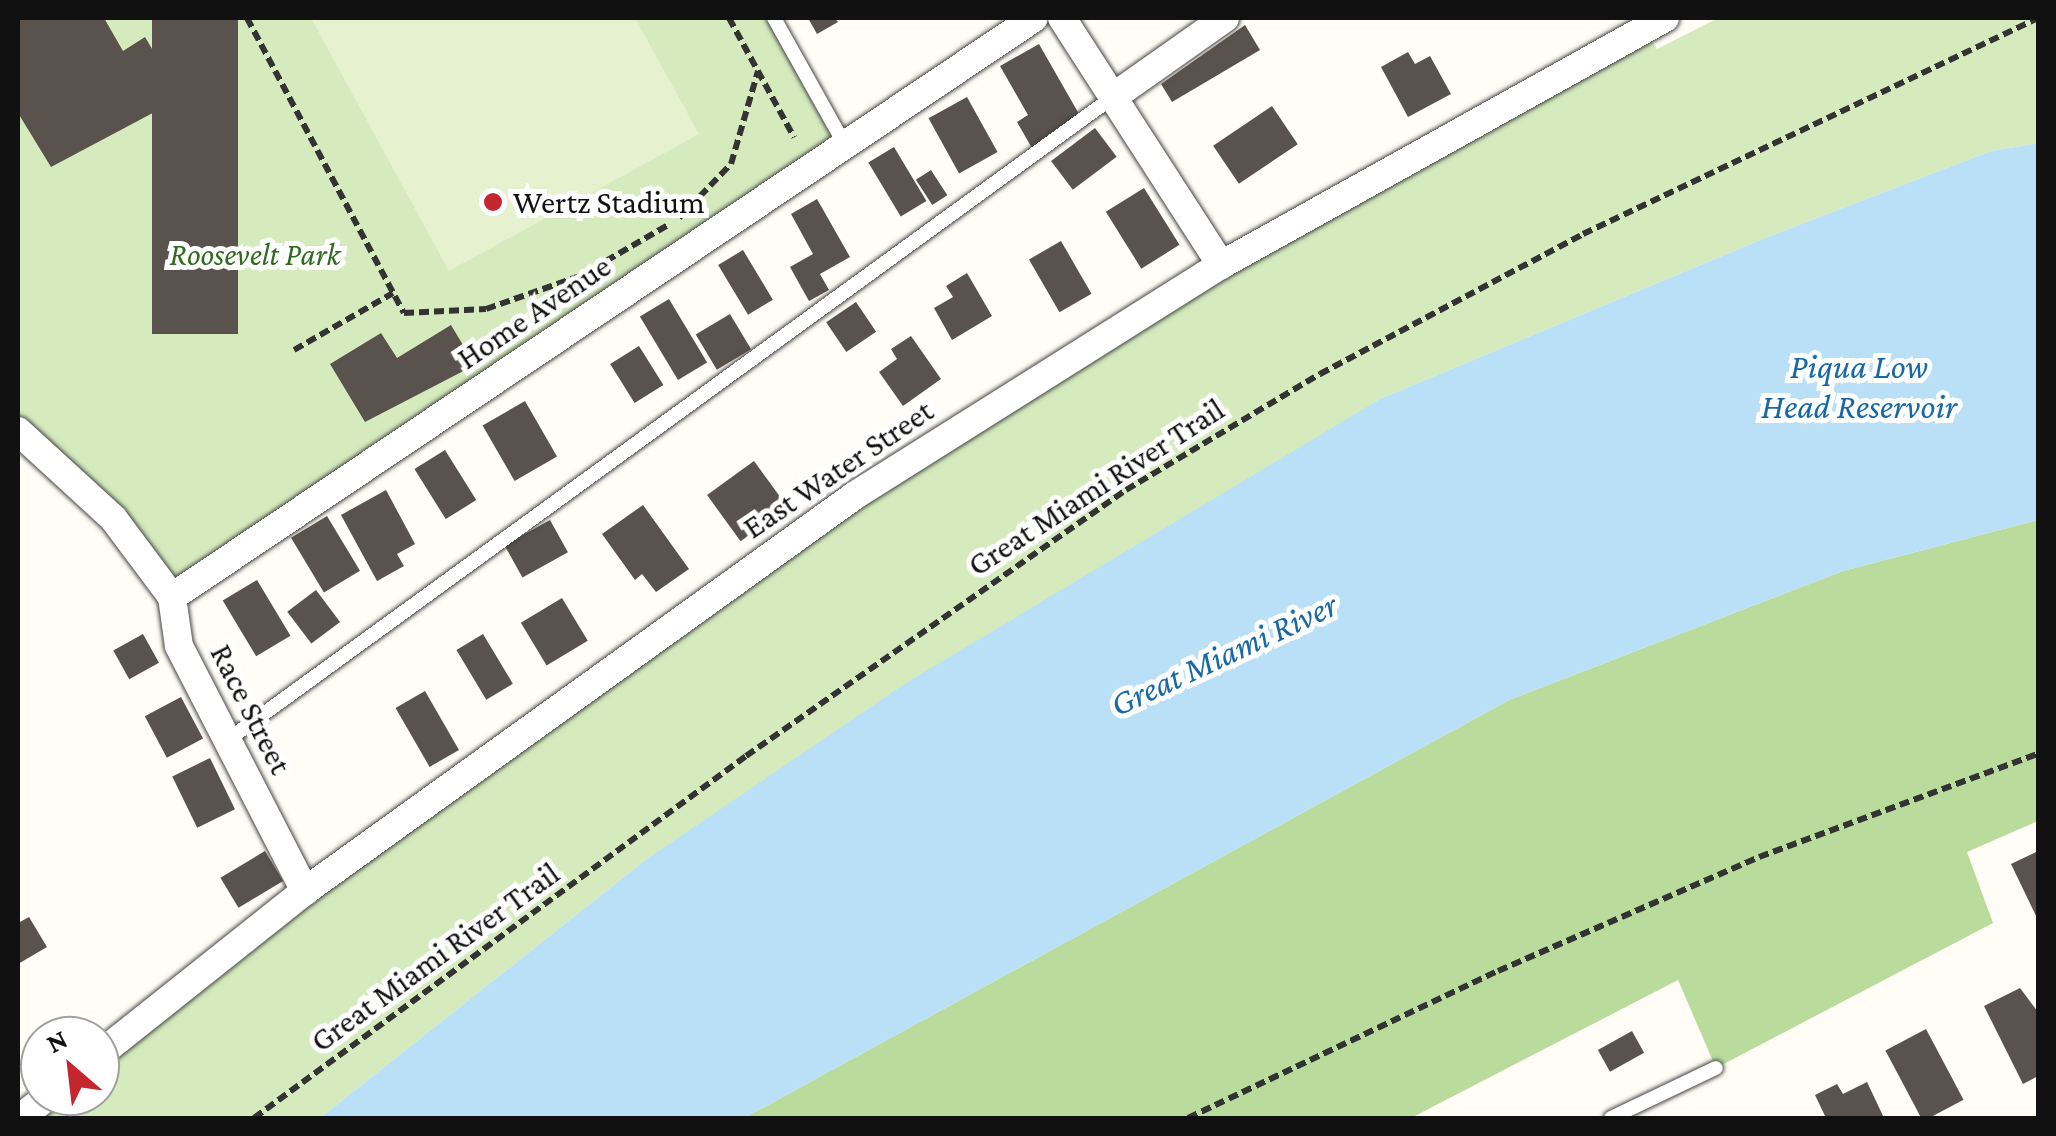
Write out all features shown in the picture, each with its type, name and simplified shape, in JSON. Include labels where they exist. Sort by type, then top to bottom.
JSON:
[{"type":"street","name":"Home Avenue","points":[[172,597],[1034,18]]},
{"type":"street","points":[[1062,18],[1221,265]]},
{"type":"street","points":[[1113,97],[1225,18]]},
{"type":"street","name":"East Water Street","points":[[120,1038],[305,891],[854,496],[1221,265],[1648,21]]},
{"type":"street","name":"Race Street","points":[[18,430],[113,518],[172,597],[180,646],[305,891]]},
{"type":"lane","points":[[774,18],[845,145]]},
{"type":"lane","points":[[228,739],[1113,97]]},
{"type":"lane","points":[[1611,1118],[1716,1068]]},
{"type":"path","points":[[247,18],[404,313],[486,309],[580,276],[678,218],[731,164],[758,71]]},
{"type":"path","points":[[728,18],[794,137]]},
{"type":"path","name":"Great Miami River Trail","points":[[254,1118],[746,756],[1126,490],[1320,374],[1583,234],[2038,18]]},
{"type":"path","points":[[294,350],[393,293]]},
{"type":"path","points":[[1188,1118],[1498,971],[1759,858],[2038,754]]},
{"type":"green space","name":"Roosevelt Park","points":[[18,18],[774,18],[845,145],[172,597],[18,431]]},
{"type":"green space","name":"Wertz Stadium","points":[[311,18],[635,18],[699,134],[449,271]]},
{"type":"green space","points":[[1718,18],[2038,18],[2038,143],[1991,151],[1765,238],[1380,399],[644,861],[320,1118],[20,1118],[120,1116],[120,1039],[854,496],[1644,29],[1657,49]]},
{"type":"green space","points":[[2038,520],[2038,821],[1967,852],[1993,923],[1716,1068],[1678,980],[1411,1118],[744,1118],[1509,700],[1843,571]]},
{"type":"water","name":"Piqua Low Head Reservoir","points":[[2038,143],[2038,520],[1843,571],[1509,700],[744,1118],[320,1118],[644,861],[906,683],[1380,399],[1765,238],[1991,151]]},
{"type":"building","points":[[18,18],[104,18],[123,51],[145,37],[181,98],[51,167],[18,113]]},
{"type":"building","points":[[152,18],[238,18],[238,334],[152,334]]},
{"type":"building","points":[[808,18],[835,18],[838,22],[817,34]]},
{"type":"building","points":[[1245,25],[1260,50],[1172,102],[1161,84]]},
{"type":"building","points":[[1039,44],[1083,121],[1033,150],[1017,122],[1028,115],[1000,66]]},
{"type":"building","points":[[1408,52],[1415,64],[1430,56],[1451,94],[1408,117],[1381,67]]},
{"type":"building","points":[[967,97],[998,152],[959,173],[929,118]]},
{"type":"building","points":[[1272,106],[1298,144],[1239,184],[1213,146]]},
{"type":"building","points":[[1095,128],[1117,157],[1073,190],[1051,161]]},
{"type":"building","points":[[894,147],[926,201],[901,216],[868,162]]},
{"type":"building","points":[[931,170],[947,195],[932,205],[916,180]]},
{"type":"building","points":[[1144,188],[1180,245],[1141,269],[1106,212]]},
{"type":"building","points":[[817,199],[850,257],[820,274],[829,290],[809,301],[790,267],[813,254],[791,214]]},
{"type":"building","points":[[1061,241],[1092,294],[1059,312],[1029,260]]},
{"type":"building","points":[[743,250],[773,300],[748,315],[718,265]]},
{"type":"building","points":[[967,273],[992,316],[952,340],[934,308],[953,297],[946,286]]},
{"type":"building","points":[[669,299],[707,362],[678,380],[640,317]]},
{"type":"building","points":[[856,302],[876,332],[846,352],[826,322]]},
{"type":"building","points":[[730,314],[751,349],[717,370],[696,335]]},
{"type":"building","points":[[451,325],[475,365],[365,422],[330,364],[381,333],[397,358]]},
{"type":"building","points":[[911,336],[941,379],[903,406],[879,372],[897,359],[891,349]]},
{"type":"building","points":[[639,346],[663,385],[635,403],[610,364]]},
{"type":"building","points":[[525,401],[557,456],[515,481],[483,425]]},
{"type":"building","points":[[445,450],[476,500],[446,519],[414,469]]},
{"type":"building","points":[[754,461],[788,507],[741,541],[707,495]]},
{"type":"building","points":[[386,490],[415,544],[397,554],[404,566],[377,581],[341,515]]},
{"type":"building","points":[[643,505],[689,569],[656,592],[642,574],[635,580],[602,534]]},
{"type":"building","points":[[327,516],[360,571],[324,592],[291,538]]},
{"type":"building","points":[[550,520],[568,552],[522,578],[505,545]]},
{"type":"building","points":[[257,580],[290,636],[256,656],[223,601]]},
{"type":"building","points":[[316,590],[340,622],[311,644],[287,612]]},
{"type":"building","points":[[562,598],[588,641],[547,666],[521,623]]},
{"type":"building","points":[[143,634],[159,663],[129,679],[113,650]]},
{"type":"building","points":[[483,634],[513,684],[486,700],[456,650]]},
{"type":"building","points":[[425,691],[459,750],[430,767],[396,708]]},
{"type":"building","points":[[181,697],[203,738],[167,758],[145,716]]},
{"type":"building","points":[[210,758],[235,809],[197,828],[172,776]]},
{"type":"building","points":[[265,851],[283,881],[238,908],[220,878]]},
{"type":"building","points":[[2038,851],[2038,920],[2011,864]]},
{"type":"building","points":[[29,917],[47,947],[18,964],[18,923]]},
{"type":"building","points":[[2020,988],[2038,1012],[2038,1076],[2023,1084],[1984,1006]]},
{"type":"building","points":[[1926,1029],[1964,1100],[1929,1118],[1921,1118],[1885,1051]]},
{"type":"building","points":[[1632,1031],[1644,1053],[1610,1072],[1598,1050]]},
{"type":"building","points":[[1867,1082],[1884,1118],[1826,1118],[1815,1095],[1837,1084],[1843,1094]]},
{"type":"place","name":"Wertz Stadium","points":[[493,202]]},
{"type":"water label","name":"Great Miami River","points":[[1224,655]]}]
